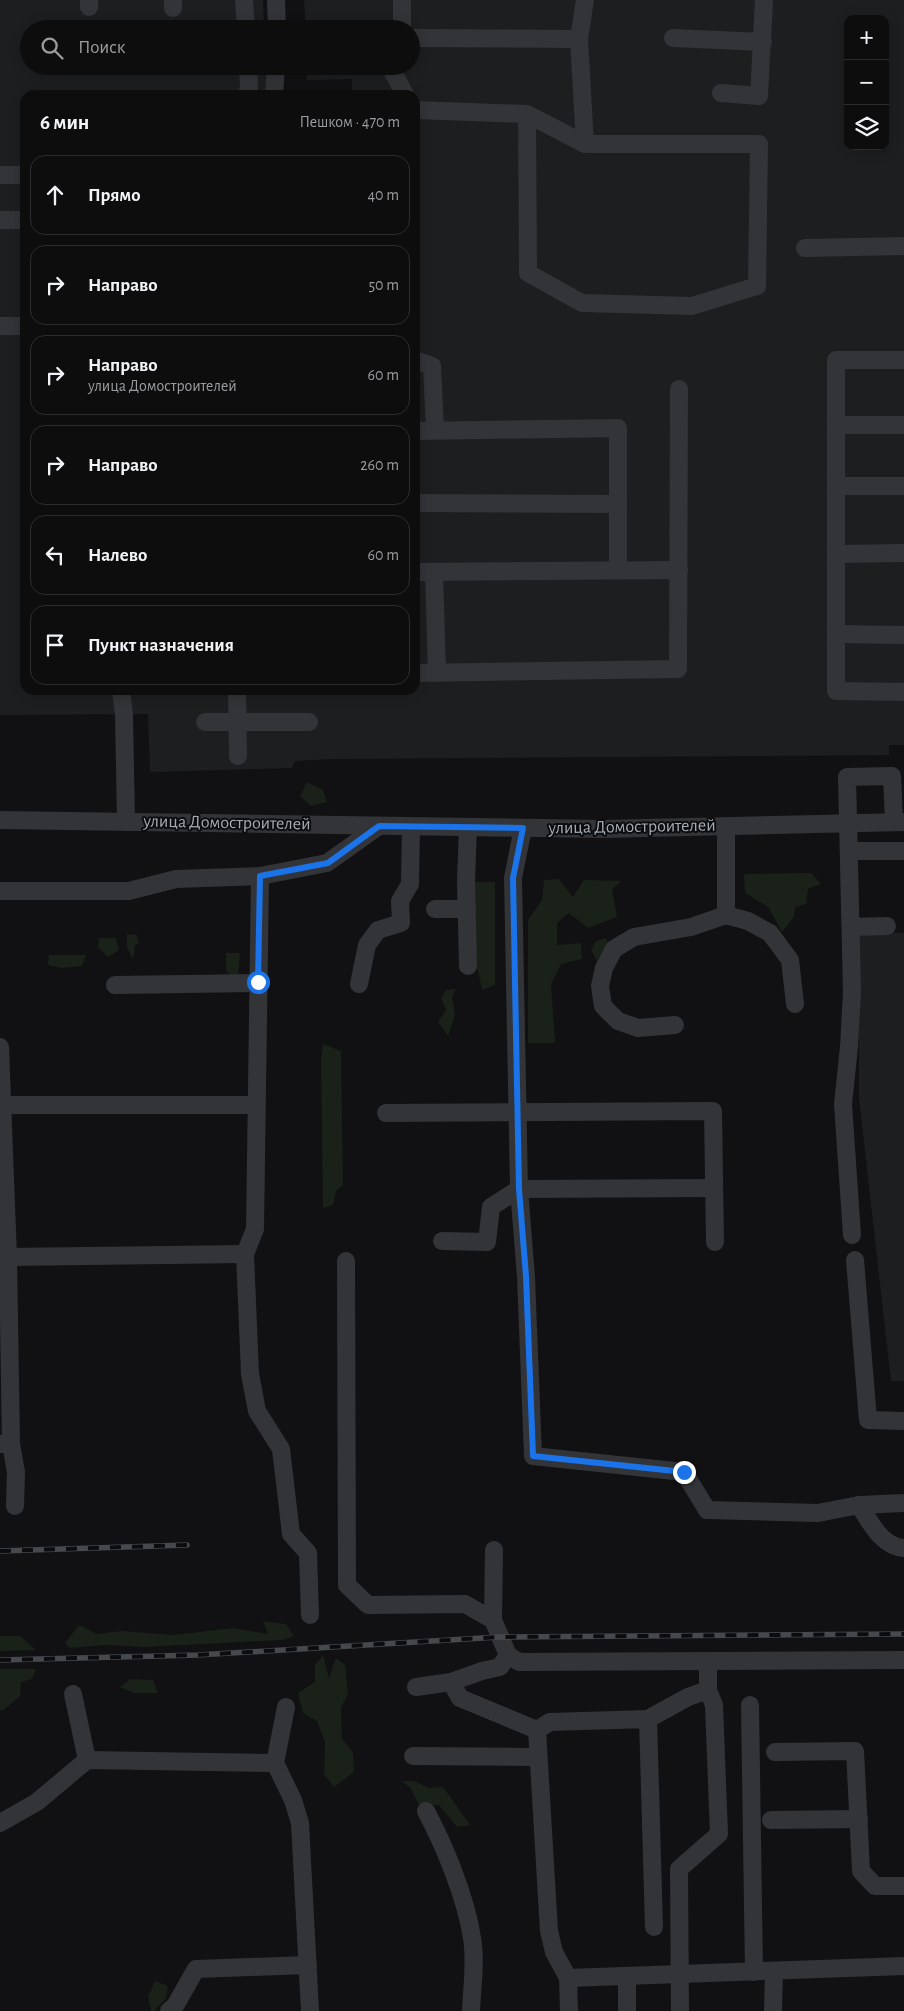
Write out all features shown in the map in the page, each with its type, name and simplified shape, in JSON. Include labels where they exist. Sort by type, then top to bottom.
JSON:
[{"type":"street","points":[[244,0],[245,20]]},
{"type":"street","points":[[276,0],[277,20]]},
{"type":"street","points":[[402,0],[402,20]]},
{"type":"street","points":[[585,0],[579,39],[585,144]]},
{"type":"street","points":[[721,93],[759,96],[764,0]]},
{"type":"street","points":[[420,38],[579,39]]},
{"type":"street","points":[[672,38],[762,42]]},
{"type":"street","points":[[247,90],[248,75]]},
{"type":"street","points":[[274,90],[275,75]]},
{"type":"street","points":[[395,75],[402,90]]},
{"type":"street","points":[[420,110],[528,114],[585,144],[759,144],[757,286],[692,306],[582,303],[528,273],[528,114]]},
{"type":"street","points":[[0,175],[20,175]]},
{"type":"street","points":[[0,220],[20,220]]},
{"type":"street","points":[[805,248],[904,246]]},
{"type":"street","points":[[0,326],[20,326]]},
{"type":"street","points":[[904,360],[836,360],[836,691],[904,692]]},
{"type":"street","points":[[420,362],[432,366],[435,430]]},
{"type":"street","points":[[420,673],[678,669],[679,389]]},
{"type":"street","points":[[836,425],[904,425]]},
{"type":"street","points":[[420,431],[618,428],[618,570]]},
{"type":"street","points":[[836,486],[904,486]]},
{"type":"street","points":[[420,504],[618,504]]},
{"type":"street","points":[[836,554],[904,553]]},
{"type":"street","points":[[420,572],[679,570]]},
{"type":"street","points":[[434,572],[437,673]]},
{"type":"street","points":[[836,634],[904,635]]},
{"type":"street","points":[[122,695],[124,714],[126,822]]},
{"type":"street","points":[[237,695],[238,756]]},
{"type":"street","points":[[205,722],[309,722]]},
{"type":"street","points":[[852,1235],[844,1104],[852,992],[847,777],[892,776],[899,822]]},
{"type":"street","name":"улица Домостроителей","points":[[0,820],[602,829],[899,822]]},
{"type":"street","points":[[0,891],[129,891],[176,878],[260,876],[328,863],[379,826]]},
{"type":"street","points":[[359,984],[368,944],[378,930],[401,923],[400,901],[410,884],[411,826]]},
{"type":"street","points":[[726,826],[726,916]]},
{"type":"street","points":[[468,827],[468,966]]},
{"type":"street","points":[[523,828],[513,878],[519,1189],[526,1276],[533,1456],[684,1472],[707,1510],[818,1512],[860,1505],[904,1503]]},
{"type":"street","points":[[849,851],[904,850]]},
{"type":"street","points":[[260,876],[255,1230],[245,1254],[250,1374],[256,1411],[281,1449],[291,1534],[308,1552],[310,1615]]},
{"type":"street","points":[[435,909],[467,909]]},
{"type":"street","points":[[675,1025],[638,1028],[618,1020],[603,1006],[600,986],[604,968],[614,949],[634,937],[691,928],[726,916],[748,921],[770,933],[790,960],[795,1004]]},
{"type":"street","points":[[851,927],[887,926]]},
{"type":"street","points":[[115,985],[258,982]]},
{"type":"street","points":[[0,1047],[8,1257],[5,1444],[16,1472],[15,1506]]},
{"type":"street","points":[[3,1105],[256,1105]]},
{"type":"street","points":[[386,1113],[713,1111],[715,1242]]},
{"type":"street","points":[[442,1241],[487,1242],[491,1207],[519,1189],[714,1188]]},
{"type":"street","points":[[8,1257],[245,1254]]},
{"type":"street","points":[[855,1260],[868,1420],[904,1421]]},
{"type":"street","points":[[346,1261],[347,1585],[368,1605],[465,1604],[493,1620]]},
{"type":"street","points":[[860,1505],[879,1536],[897,1548],[904,1548]]},
{"type":"street","points":[[494,1550],[493,1620],[508,1655],[519,1662],[904,1660]]},
{"type":"street","points":[[416,1687],[451,1682],[500,1667],[508,1655]]},
{"type":"street","points":[[680,2011],[678,1869],[719,1834],[714,1705],[708,1690],[708,1662]]},
{"type":"street","points":[[451,1682],[460,1698],[537,1730]]},
{"type":"street","points":[[537,1730],[550,1722],[648,1719],[688,1697],[708,1690]]},
{"type":"street","points":[[73,1694],[87,1760]]},
{"type":"street","points":[[750,1705],[754,1972]]},
{"type":"street","points":[[286,1707],[276,1763],[293,1800],[300,1823],[310,2011]]},
{"type":"street","points":[[648,1719],[654,1927]]},
{"type":"street","points":[[537,1730],[549,1931],[554,1952],[568,1978],[569,2011]]},
{"type":"street","points":[[775,1752],[855,1752],[862,1871],[875,1886],[904,1886]]},
{"type":"street","points":[[413,1756],[538,1757]]},
{"type":"street","points":[[0,1823],[37,1802],[87,1760],[276,1763]]},
{"type":"street","points":[[426,1811],[439,1837],[468,1916],[472,1940],[471,2011]]},
{"type":"street","points":[[772,1820],[859,1819]]},
{"type":"street","points":[[169,2011],[175,2006],[196,1969],[308,1965]]},
{"type":"street","points":[[568,1978],[904,1966]]},
{"type":"street","points":[[773,2011],[774,1971]]},
{"type":"street","points":[[627,1976],[627,2011]]},
{"type":"shaded area","points":[[0,0],[263,0],[264,20],[20,20],[20,75],[267,75],[266,90],[20,90],[20,695],[420,695],[420,90],[352,90],[352,79],[307,80],[307,75],[420,75],[420,20],[305,20],[304,0],[904,0],[904,745],[889,745],[889,755],[331,759],[295,761],[292,768],[150,772],[148,714],[0,715]]},
{"type":"shaded area","points":[[307,782],[323,790],[327,802],[311,806],[300,796]]},
{"type":"shaded area","points":[[811,873],[821,884],[808,889],[806,904],[795,907],[794,917],[782,932],[768,907],[745,893],[744,874]]},
{"type":"shaded area","points":[[559,879],[573,897],[584,880],[621,881],[612,890],[617,917],[588,928],[569,913],[557,923],[557,945],[581,943],[582,959],[561,964],[551,984],[555,1043],[528,1043],[528,920],[542,900],[544,880]]},
{"type":"shaded area","points":[[473,882],[495,882],[495,985],[482,990],[476,961]]},
{"type":"shaded area","points":[[859,932],[904,933],[904,1381],[891,1381],[859,1098]]},
{"type":"shaded area","points":[[127,934],[137,935],[139,943],[135,945],[133,960],[127,947]]},
{"type":"shaded area","points":[[99,938],[116,938],[119,950],[108,957],[98,947]]},
{"type":"shaded area","points":[[606,938],[608,943],[597,961],[591,950],[596,941]]},
{"type":"shaded area","points":[[226,953],[240,953],[238,978],[230,976],[226,969]]},
{"type":"shaded area","points":[[49,955],[86,955],[82,966],[61,968],[48,965]]},
{"type":"shaded area","points":[[456,989],[452,997],[455,1015],[448,1036],[438,1022],[446,1010],[441,998],[446,990]]},
{"type":"shaded area","points":[[323,1044],[341,1051],[343,1185],[336,1191],[333,1205],[323,1208],[321,1059]]},
{"type":"shaded area","points":[[263,1621],[286,1624],[294,1636],[283,1640],[144,1647],[106,1645],[70,1648],[65,1643],[79,1625],[97,1634],[122,1631],[174,1635],[233,1628],[268,1634]]},
{"type":"shaded area","points":[[0,1636],[20,1636],[36,1650],[0,1651]]},
{"type":"shaded area","points":[[323,1655],[329,1678],[336,1658],[345,1665],[348,1693],[341,1708],[342,1739],[353,1752],[354,1772],[334,1787],[324,1774],[325,1742],[317,1721],[303,1713],[298,1693],[315,1682],[315,1665]]},
{"type":"shaded area","points":[[0,1669],[36,1669],[32,1679],[21,1682],[20,1696],[2,1711],[0,1710]]},
{"type":"shaded area","points":[[131,1679],[153,1680],[158,1693],[135,1693],[120,1687]]},
{"type":"shaded area","points":[[401,1781],[414,1781],[429,1788],[443,1787],[470,1825],[457,1827],[439,1805],[419,1805],[410,1787]]},
{"type":"shaded area","points":[[155,1981],[168,1986],[166,1998],[154,2011],[151,2011],[148,1996]]},
{"type":"railway","points":[[0,1551],[187,1545]]},
{"type":"railway","points":[[0,1660],[198,1655],[499,1637],[904,1634]]},
{"type":"route","points":[[258,982],[260,876],[328,863],[379,826],[523,828],[513,878],[519,1189],[526,1276],[533,1456],[684,1472]]}]
